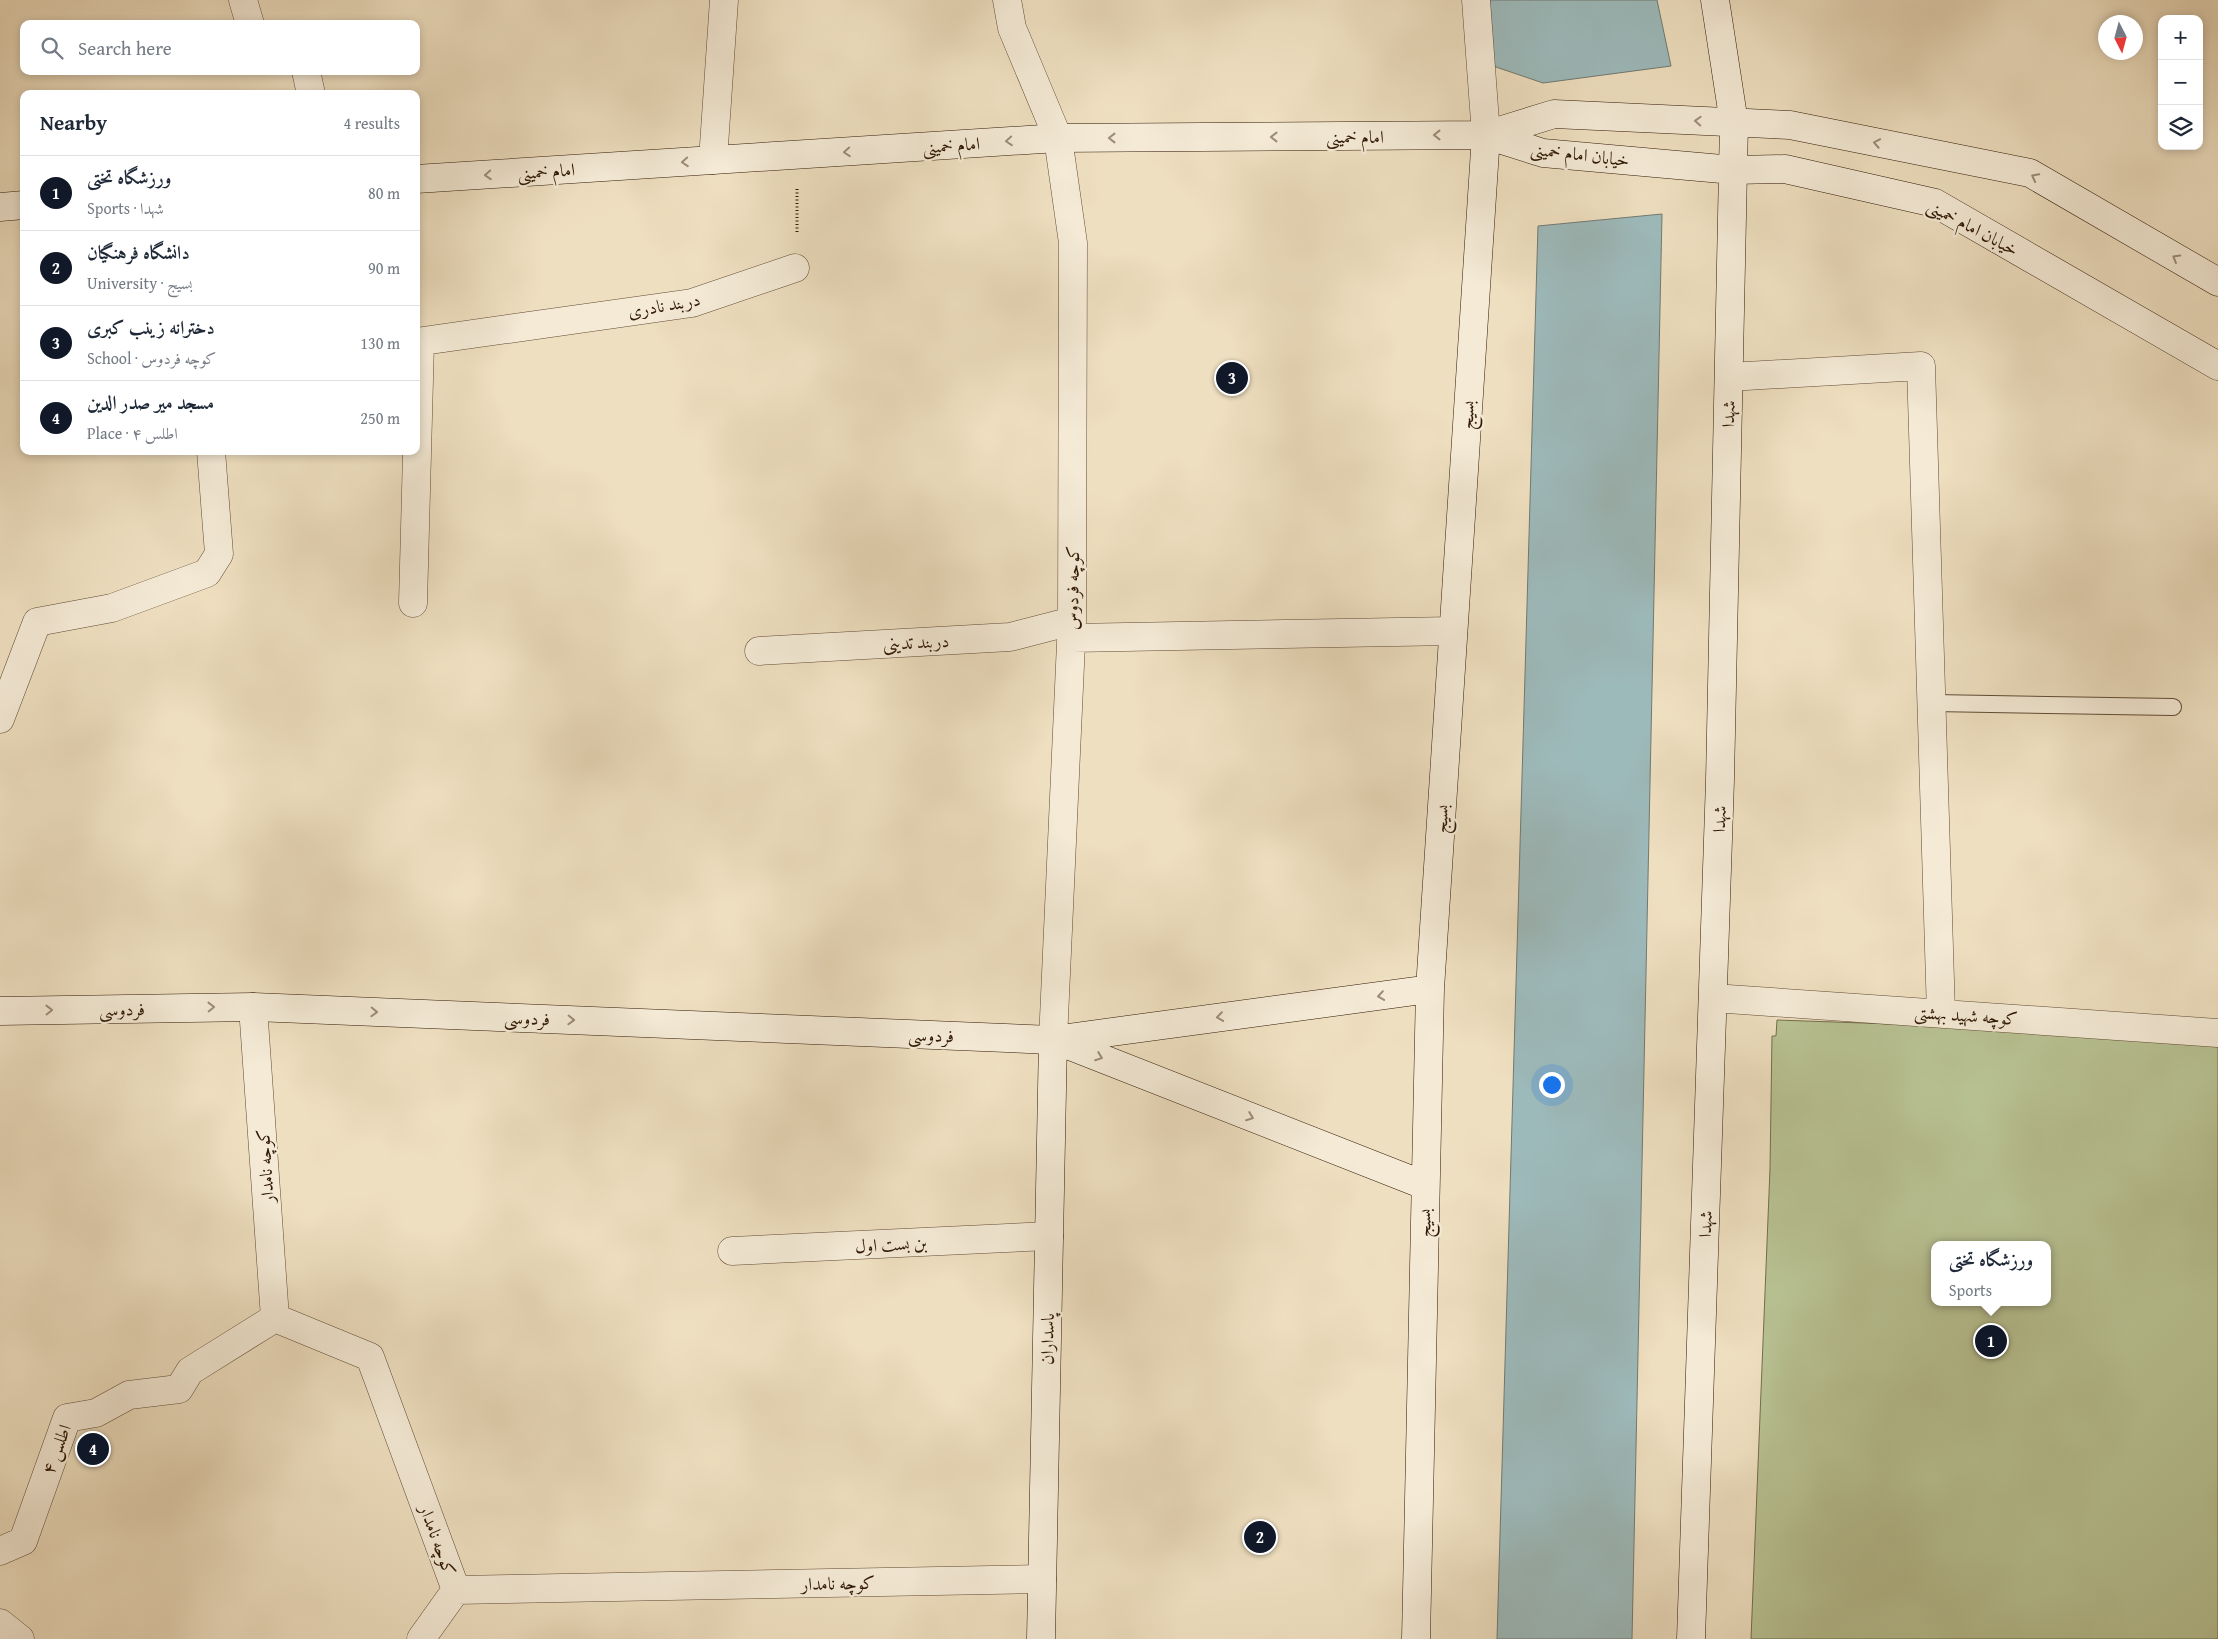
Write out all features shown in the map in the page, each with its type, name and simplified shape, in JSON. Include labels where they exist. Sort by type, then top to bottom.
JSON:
[{"type":"street","points":[[243,0],[249,20]]},
{"type":"street","points":[[713,160],[724,0]]},
{"type":"street","name":"کوچه فردوس","points":[[1007,0],[1012,28],[1058,138],[1073,243],[1072,630],[1053,1040]]},
{"type":"street","name":"بسیج","points":[[1416,1639],[1424,1185],[1430,989],[1486,135],[1476,0]]},
{"type":"street","name":"شهدا","points":[[1691,1639],[1720,780],[1734,123],[1715,0]]},
{"type":"street","points":[[307,75],[309,90]]},
{"type":"street","name":"خیابان امام خمینی","points":[[1486,135],[1554,114],[1790,125],[2030,173],[2218,282]]},
{"type":"street","name":"امام خمینی","points":[[420,180],[1058,138],[1486,135]]},
{"type":"street","name":"خیابان امام خمینی","points":[[1486,135],[1543,153],[1733,170],[1785,169],[1935,203],[2218,366]]},
{"type":"street","points":[[0,206],[20,205]]},
{"type":"street","name":"دربند نادری","points":[[420,342],[692,303],[795,268]]},
{"type":"street","points":[[1729,377],[1921,366],[1942,1013]]},
{"type":"street","points":[[0,718],[37,622],[112,608],[207,573],[219,554],[211,455]]},
{"type":"street","points":[[413,603],[416,455]]},
{"type":"street","name":"دربند تدینی","points":[[759,651],[1010,637],[1072,630],[1453,631]]},
{"type":"street","points":[[1053,1040],[1430,989]]},
{"type":"street","name":"کوچه شهید بهشتی","points":[[1713,998],[2218,1032]]},
{"type":"street","name":"فردوسی","points":[[0,1011],[254,1007],[1053,1040]]},
{"type":"street","name":"کوچه نامدار","points":[[254,1007],[276,1318],[370,1356],[456,1590],[1042,1579]]},
{"type":"street","points":[[1053,1040],[1424,1185]]},
{"type":"street","name":"پاسداران","points":[[1041,1639],[1053,1040]]},
{"type":"street","name":"بن بست اول","points":[[732,1251],[1049,1236]]},
{"type":"street","name":"اطلس ۴","points":[[0,1551],[23,1540],[67,1418],[96,1413],[129,1395],[179,1390],[190,1371],[276,1318]]},
{"type":"street","points":[[421,1639],[456,1590]]},
{"type":"street","points":[[0,1623],[20,1639]]},
{"type":"lane","points":[[1932,704],[2172,707]]},
{"type":"path","points":[[795,268],[798,219],[796,155]]},
{"type":"green space","points":[[1777,1020],[2205,1035],[2218,1043],[2218,1639],[1751,1639],[1770,1169],[1772,1036],[1776,1036]]},
{"type":"water","points":[[1483,0],[1657,0],[1671,66],[1543,83],[1493,66]]},
{"type":"water","points":[[1662,214],[1632,1639],[1497,1639],[1538,226]]},
{"type":"place","name":"دخترانه زینب کبری","points":[[1232,378]]},
{"type":"place","name":"ورزشگاه تختی","points":[[1991,1341]]},
{"type":"place","name":"مسجد میر صدر الدین","points":[[93,1449]]},
{"type":"place","name":"دانشگاه فرهنگیان","points":[[1260,1537]]}]
